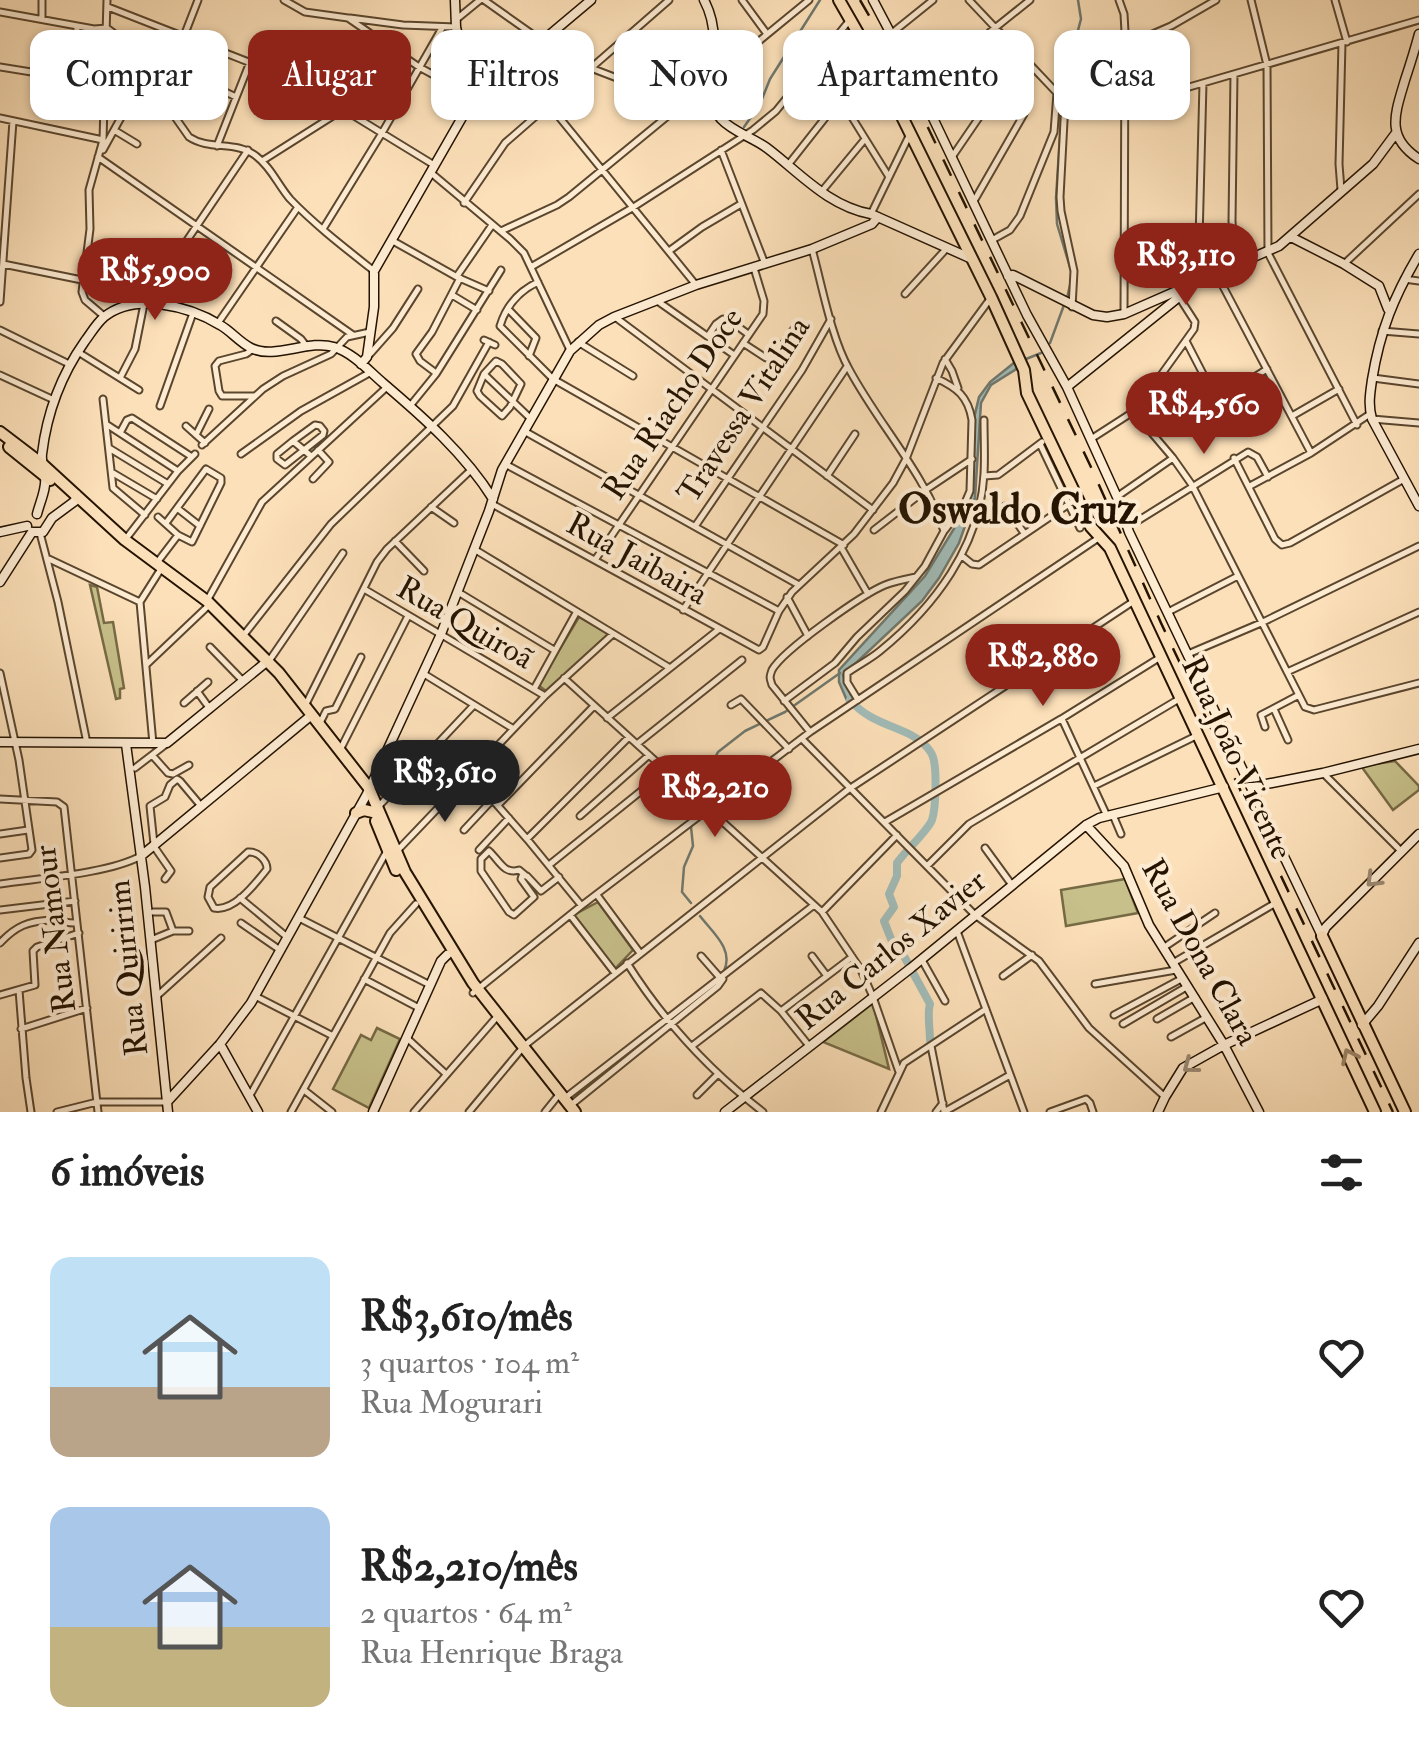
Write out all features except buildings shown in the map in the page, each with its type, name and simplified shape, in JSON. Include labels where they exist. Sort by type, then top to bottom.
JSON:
[{"type":"main road","points":[[455,0],[457,30]]},
{"type":"main road","points":[[555,30],[591,0]]},
{"type":"main road","points":[[704,0],[714,30]]},
{"type":"main road","name":"Rua João Vicente","points":[[840,0],[971,254],[1022,366],[1044,441],[1073,500],[1110,548],[1374,1112]]},
{"type":"main road","points":[[873,0],[890,30]]},
{"type":"main road","points":[[1419,34],[1395,115],[1396,133],[1407,151],[1419,159]]},
{"type":"main road","points":[[364,361],[374,307],[374,270],[459,120]]},
{"type":"main road","points":[[723,120],[762,145],[821,192],[854,211],[879,217],[948,249],[971,254]]},
{"type":"main road","points":[[935,120],[1091,439],[1130,532],[1322,930],[1404,1112]]},
{"type":"main road","points":[[1013,279],[1107,317],[1177,294],[1268,252],[1291,237],[1373,164],[1396,133]]},
{"type":"main road","points":[[1384,148],[1407,151]]},
{"type":"main road","points":[[854,211],[860,218],[856,228]]},
{"type":"main road","points":[[168,1107],[255,996],[356,813],[424,674],[505,464],[570,351],[614,316],[696,285],[812,249],[872,224],[879,217]]},
{"type":"main road","points":[[1291,237],[1379,286],[1389,312]]},
{"type":"main road","points":[[1419,254],[1382,330],[1369,399],[1371,416],[1419,506]]},
{"type":"main road","points":[[1379,286],[1404,279]]},
{"type":"main road","points":[[1066,387],[1177,294]]},
{"type":"main road","points":[[1150,302],[1157,314]]},
{"type":"main road","points":[[38,514],[54,400],[69,364],[104,317],[126,306],[144,304],[169,306],[218,323],[253,349],[337,348],[364,361],[474,471],[492,502]]},
{"type":"main road","points":[[0,432],[244,636],[352,772],[368,784]]},
{"type":"main road","points":[[0,440],[43,470]]},
{"type":"main road","points":[[474,471],[498,482]]},
{"type":"main road","points":[[1,531],[45,530],[47,522],[75,498]]},
{"type":"main road","points":[[75,498],[124,545],[158,568]]},
{"type":"main road","points":[[38,514],[47,522]]},
{"type":"main road","points":[[33,530],[28,518],[38,514]]},
{"type":"main road","points":[[0,582],[33,530]]},
{"type":"main road","points":[[206,605],[305,705],[368,784],[391,851],[416,904],[447,955],[567,1105]]},
{"type":"main road","points":[[0,742],[167,744],[266,663]]},
{"type":"main road","name":"Rua Quiririm","points":[[168,1107],[141,856],[308,718]]},
{"type":"main road","points":[[126,744],[141,856]]},
{"type":"main road","points":[[1251,787],[1419,749]]},
{"type":"main road","name":"Rua Carlos Xavier","points":[[725,1112],[909,970],[1086,825],[1224,787]]},
{"type":"main road","points":[[356,813],[376,810]]},
{"type":"main road","name":"Rua Dona Clara","points":[[1086,825],[1124,866],[1146,920],[1224,1045],[1259,1112]]},
{"type":"main road","points":[[1322,930],[1419,834]]},
{"type":"main road","points":[[391,851],[475,991],[494,1019],[522,1048]]},
{"type":"main road","points":[[1362,1025],[1419,943]]},
{"type":"main road","points":[[372,1112],[447,955]]},
{"type":"main road","points":[[1158,1112],[1183,1068],[1323,1000]]},
{"type":"main road","points":[[220,1044],[258,1112]]},
{"type":"street","points":[[42,0],[42,19]]},
{"type":"street","points":[[186,30],[198,0]]},
{"type":"street","points":[[284,0],[311,14],[442,28],[456,24],[482,0],[526,30]]},
{"type":"street","points":[[594,64],[669,0]]},
{"type":"street","points":[[742,0],[767,34]]},
{"type":"street","points":[[763,37],[809,0]]},
{"type":"street","points":[[896,30],[933,0]]},
{"type":"street","points":[[969,0],[998,30]]},
{"type":"street","points":[[992,30],[1030,0]]},
{"type":"street","points":[[1119,0],[1124,30]]},
{"type":"street","points":[[1161,30],[1216,0]]},
{"type":"street","points":[[1252,0],[1267,65],[1268,252],[1357,424]]},
{"type":"street","points":[[1334,0],[1345,42],[1342,191]]},
{"type":"street","points":[[108,28],[108,4],[170,30]]},
{"type":"street","points":[[0,12],[111,30]]},
{"type":"street","points":[[348,18],[431,73]]},
{"type":"street","points":[[841,30],[851,18]]},
{"type":"street","points":[[1190,86],[1419,20]]},
{"type":"street","points":[[76,30],[77,26]]},
{"type":"street","points":[[323,229],[442,28]]},
{"type":"street","points":[[0,67],[30,72]]},
{"type":"street","points":[[217,146],[248,67]]},
{"type":"street","points":[[992,240],[1010,230],[1020,216],[1054,132],[1057,93],[1034,69]]},
{"type":"street","points":[[1234,74],[1232,221],[1242,263]]},
{"type":"street","points":[[1198,282],[1202,83]]},
{"type":"street","points":[[228,93],[236,97]]},
{"type":"street","points":[[531,266],[746,136],[783,102]]},
{"type":"street","points":[[0,118],[103,140]]},
{"type":"street","points":[[104,120],[103,140],[89,190],[90,229],[82,296],[104,317]]},
{"type":"street","points":[[99,156],[120,120]]},
{"type":"street","points":[[177,120],[189,137],[204,145],[248,150],[298,208],[374,270]]},
{"type":"street","points":[[262,162],[327,120]]},
{"type":"street","points":[[361,120],[432,168],[464,202],[524,253],[570,351]]},
{"type":"street","points":[[464,202],[504,144],[532,120]]},
{"type":"street","points":[[561,120],[696,285]]},
{"type":"street","points":[[501,231],[558,206],[661,120]]},
{"type":"street","points":[[788,166],[824,120]]},
{"type":"street","points":[[853,120],[889,177]]},
{"type":"street","points":[[952,157],[977,120]]},
{"type":"street","points":[[974,201],[1021,120]]},
{"type":"street","points":[[1065,120],[1060,197],[1074,271],[1068,304]]},
{"type":"street","points":[[1124,314],[1126,120]]},
{"type":"street","points":[[0,302],[13,121]]},
{"type":"street","points":[[103,130],[114,131],[137,144]]},
{"type":"street","points":[[879,217],[889,177],[911,132]]},
{"type":"street","points":[[821,192],[865,140]]},
{"type":"street","points":[[0,148],[11,150]]},
{"type":"street","points":[[120,378],[135,349],[144,304],[248,150]]},
{"type":"street","points":[[721,150],[765,264]]},
{"type":"street","points":[[99,156],[354,335]]},
{"type":"street","points":[[1340,180],[1351,183]]},
{"type":"street","points":[[1344,264],[1419,194]]},
{"type":"street","points":[[668,252],[741,204]]},
{"type":"street","points":[[218,323],[298,208]]},
{"type":"street","points":[[436,374],[416,354],[492,224]]},
{"type":"street","points":[[390,240],[489,290]]},
{"type":"street","points":[[812,249],[847,366],[927,489],[944,531]]},
{"type":"street","points":[[905,294],[948,249]]},
{"type":"street","points":[[3,264],[82,280]]},
{"type":"street","name":"Rua Riacho Doce","points":[[594,560],[758,322],[764,308],[754,268]]},
{"type":"street","points":[[410,406],[436,374],[501,270]]},
{"type":"street","points":[[1217,275],[1311,453]]},
{"type":"street","points":[[1404,279],[1419,281]]},
{"type":"street","points":[[538,282],[520,291],[500,326],[553,380],[843,546],[868,594]]},
{"type":"street","points":[[364,361],[393,328],[418,288]]},
{"type":"street","points":[[1091,439],[1134,412],[1195,326],[1177,294]]},
{"type":"street","points":[[452,295],[476,310]]},
{"type":"street","points":[[505,464],[779,611],[799,585],[843,546],[873,510],[906,459],[945,359],[991,296]]},
{"type":"street","points":[[656,300],[734,355]]},
{"type":"street","points":[[508,309],[536,338],[528,356]]},
{"type":"street","points":[[160,406],[193,313]]},
{"type":"street","points":[[614,316],[873,510]]},
{"type":"street","points":[[708,336],[723,319],[748,334]]},
{"type":"street","name":"Travessa Vitalina","points":[[695,526],[802,370],[831,319]]},
{"type":"street","points":[[276,321],[311,347],[320,359]]},
{"type":"street","points":[[743,342],[766,358],[774,358],[798,323]]},
{"type":"street","points":[[0,330],[69,364]]},
{"type":"street","points":[[1382,330],[1419,334]]},
{"type":"street","points":[[186,426],[204,444],[255,396],[283,376],[320,359],[343,340],[370,332]]},
{"type":"street","points":[[1186,341],[1217,400]]},
{"type":"street","points":[[578,342],[633,376]]},
{"type":"street","points":[[244,636],[323,533],[459,397],[490,343]]},
{"type":"street","points":[[253,349],[242,356],[218,361],[215,366],[222,396],[255,396]]},
{"type":"street","points":[[77,352],[139,390]]},
{"type":"street","points":[[787,706],[835,663],[916,578],[969,498],[972,420],[945,359]]},
{"type":"street","points":[[494,362],[502,364],[521,384],[513,402],[499,416],[477,391],[494,362]]},
{"type":"street","points":[[683,610],[847,366]]},
{"type":"street","points":[[1185,421],[1266,369]]},
{"type":"street","points":[[241,454],[301,411],[371,372]]},
{"type":"street","points":[[484,374],[530,419]]},
{"type":"street","points":[[0,375],[54,400]]},
{"type":"street","points":[[936,378],[958,389]]},
{"type":"street","points":[[1372,378],[1419,384]]},
{"type":"street","points":[[146,665],[206,605],[259,506],[388,386]]},
{"type":"street","points":[[1292,416],[1339,389]]},
{"type":"street","points":[[103,399],[115,491],[146,515]]},
{"type":"street","points":[[196,435],[209,409]]},
{"type":"street","points":[[1134,412],[1192,486],[1308,709],[1419,683]]},
{"type":"street","points":[[1250,486],[1371,416],[1419,423]]},
{"type":"street","points":[[120,433],[132,418],[193,455],[125,540]]},
{"type":"street","points":[[855,702],[846,679],[848,674],[927,607],[962,556],[980,504],[984,420]]},
{"type":"street","points":[[106,424],[178,471]]},
{"type":"street","points":[[316,425],[320,426],[323,435],[304,450],[284,465],[277,454],[316,425]]},
{"type":"street","points":[[524,431],[799,585]]},
{"type":"street","points":[[827,476],[855,434]]},
{"type":"street","points":[[293,441],[311,456]]},
{"type":"street","points":[[984,476],[998,474],[1044,441]]},
{"type":"street","points":[[109,448],[168,484]]},
{"type":"street","points":[[314,479],[329,462],[318,450]]},
{"type":"street","points":[[1122,511],[1136,522],[1248,452],[1254,454],[1268,476]]},
{"type":"street","points":[[1117,497],[1173,458]]},
{"type":"street","points":[[1234,458],[1275,540],[1282,545],[1406,483],[1419,483]]},
{"type":"street","points":[[874,530],[972,459]]},
{"type":"street","points":[[158,517],[190,542],[221,483],[220,477],[206,469],[166,523]]},
{"type":"street","points":[[305,705],[377,562],[431,507],[474,471]]},
{"type":"street","points":[[112,472],[157,500]]},
{"type":"street","points":[[962,556],[976,566],[1073,500]]},
{"type":"street","name":"Rua João Vicente","points":[[1073,500],[1080,528]]},
{"type":"street","name":"Rua Jaibaira","points":[[492,502],[755,650],[761,650],[779,611]]},
{"type":"street","points":[[1005,506],[1024,534]]},
{"type":"street","points":[[431,507],[454,522]]},
{"type":"street","points":[[177,508],[200,526]]},
{"type":"street","points":[[33,530],[48,560],[87,743]]},
{"type":"street","points":[[153,744],[140,602],[178,535]]},
{"type":"street","points":[[475,991],[810,732],[1100,538]]},
{"type":"street","points":[[395,541],[424,571]]},
{"type":"street","points":[[1188,654],[1262,623],[1419,546]]},
{"type":"street","points":[[474,549],[670,668]]},
{"type":"street","points":[[266,663],[343,553]]},
{"type":"street","points":[[48,560],[140,602]]},
{"type":"street","points":[[1168,612],[1238,576]]},
{"type":"street","points":[[810,732],[770,682],[770,674],[808,636],[868,594],[888,584],[916,578]]},
{"type":"street","name":"Rua Quiroã","points":[[364,589],[545,696]]},
{"type":"street","points":[[457,592],[554,650]]},
{"type":"street","points":[[788,597],[808,636]]},
{"type":"street","points":[[471,1111],[522,1048],[849,788],[1135,600]]},
{"type":"street","points":[[534,689],[577,612]]},
{"type":"street","points":[[1286,672],[1419,612]]},
{"type":"street","points":[[340,750],[408,616]]},
{"type":"street","points":[[607,718],[718,630]]},
{"type":"street","points":[[249,1097],[391,851],[512,728],[613,634]]},
{"type":"street","points":[[210,647],[243,682]]},
{"type":"street","points":[[884,822],[1162,656]]},
{"type":"street","points":[[320,723],[327,710],[335,709],[361,657]]},
{"type":"street","points":[[637,744],[742,660]]},
{"type":"street","points":[[0,673],[26,800],[30,853],[0,858]]},
{"type":"street","points":[[424,674],[512,728]]},
{"type":"street","points":[[564,678],[822,912],[874,997],[899,1072]]},
{"type":"street","points":[[184,703],[208,682]]},
{"type":"street","points":[[198,692],[210,708]]},
{"type":"street","points":[[1266,728],[1261,714],[1298,694]]},
{"type":"street","points":[[927,866],[969,824],[1181,697]]},
{"type":"street","points":[[731,705],[740,699],[789,748]]},
{"type":"street","points":[[376,810],[474,706]]},
{"type":"street","points":[[464,830],[594,706]]},
{"type":"street","points":[[1274,709],[1288,740]]},
{"type":"street","points":[[1062,719],[1121,834]]},
{"type":"street","points":[[1094,786],[1199,734]]},
{"type":"street","points":[[527,838],[629,738]]},
{"type":"street","points":[[802,739],[976,915],[1032,955],[1089,1028],[1164,1097]]},
{"type":"street","points":[[135,768],[167,744]]},
{"type":"street","points":[[152,755],[174,774],[189,766]]},
{"type":"street","points":[[580,816],[649,755]]},
{"type":"street","points":[[550,866],[666,771]]},
{"type":"street","points":[[1323,773],[1402,851]]},
{"type":"street","points":[[470,774],[581,906]]},
{"type":"street","points":[[164,878],[171,870],[153,845],[150,806],[165,797],[177,779],[201,806]]},
{"type":"street","name":"Rua Namour","points":[[0,799],[63,805],[98,1112]]},
{"type":"street","points":[[479,850],[509,818]]},
{"type":"street","points":[[0,834],[28,830]]},
{"type":"street","points":[[822,912],[897,835]]},
{"type":"street","points":[[986,848],[1012,885]]},
{"type":"street","points":[[541,891],[519,870],[506,870],[489,851],[481,859],[481,871],[514,915],[558,877]]},
{"type":"street","points":[[254,852],[266,862],[267,870],[240,898],[219,910],[210,905],[208,892],[244,855],[254,852]]},
{"type":"street","points":[[0,884],[72,874],[130,862],[141,856]]},
{"type":"street","points":[[524,875],[521,879],[534,897]]},
{"type":"street","points":[[597,896],[640,953]]},
{"type":"street","points":[[240,898],[287,937]]},
{"type":"street","points":[[0,910],[75,901]]},
{"type":"street","points":[[1114,1015],[1180,974],[1278,902]]},
{"type":"street","points":[[291,1112],[394,926],[416,904]]},
{"type":"street","points":[[545,1112],[567,1105],[814,905]]},
{"type":"street","points":[[153,912],[166,912],[173,931]]},
{"type":"street","points":[[1163,948],[1215,913]]},
{"type":"street","points":[[570,915],[615,973]]},
{"type":"street","points":[[298,918],[430,985]]},
{"type":"street","points":[[0,943],[20,925],[57,920],[77,923]]},
{"type":"street","points":[[241,923],[280,950]]},
{"type":"street","points":[[151,940],[173,931],[189,931]]},
{"type":"street","points":[[957,931],[1024,1112]]},
{"type":"street","points":[[0,995],[34,985],[36,947],[79,934]]},
{"type":"street","points":[[157,996],[221,938]]},
{"type":"street","points":[[1002,976],[1032,955]]},
{"type":"street","points":[[701,956],[722,978]]},
{"type":"street","points":[[812,956],[826,976]]},
{"type":"street","points":[[781,1011],[852,957]]},
{"type":"street","points":[[922,959],[945,1002]]},
{"type":"street","points":[[627,964],[692,1046],[763,1112]]},
{"type":"street","points":[[1095,984],[1180,974]]},
{"type":"street","points":[[1123,1024],[1180,974]]},
{"type":"street","points":[[364,979],[419,1008]]},
{"type":"street","points":[[19,990],[32,1112]]},
{"type":"street","points":[[692,1046],[763,993],[810,1047]]},
{"type":"street","points":[[255,996],[332,1036]]},
{"type":"street","points":[[1156,1019],[1195,997]]},
{"type":"street","points":[[21,1029],[87,1008]]},
{"type":"street","points":[[882,1112],[908,1060],[986,1009]]},
{"type":"street","points":[[1171,1037],[1207,1017]]},
{"type":"street","points":[[414,1112],[494,1019]]},
{"type":"street","points":[[406,1038],[446,1074]]},
{"type":"street","points":[[931,1046],[944,1112],[1010,1075]]},
{"type":"street","points":[[697,1095],[718,1074]]},
{"type":"street","points":[[304,1090],[332,1112]]},
{"type":"street","points":[[1050,1112],[1084,1099],[1094,1112]]},
{"type":"street","points":[[57,1112],[97,1102],[168,1107]]},
{"type":"street","points":[[936,1112],[942,1103]]},
{"type":"shaded area","points":[[90,585],[97,587],[104,623],[113,622],[124,688],[116,699]]},
{"type":"shaded area","points":[[579,617],[609,634],[546,691],[538,685]]},
{"type":"shaded area","points":[[1395,761],[1419,790],[1393,810],[1361,766]]},
{"type":"shaded area","points":[[1125,879],[1138,913],[1066,926],[1061,890]]},
{"type":"shaded area","points":[[598,902],[633,950],[611,973],[568,918]]},
{"type":"shaded area","points":[[873,1003],[889,1069],[823,1042]]},
{"type":"shaded area","points":[[377,1028],[400,1039],[369,1108],[333,1089],[361,1035],[371,1040]]},
{"type":"water","points":[[1015,362],[1018,368],[991,385],[981,403],[975,498],[959,543],[922,601],[843,675],[853,700],[848,703],[839,682],[839,670],[925,576],[963,514],[972,492],[974,418],[979,397],[990,382]]},
{"type":"waterway","points":[[744,127],[820,0]]},
{"type":"waterway","points":[[1072,274],[1057,224],[1056,198],[1063,87],[1081,19],[1078,0]]},
{"type":"waterway","points":[[1067,298],[1071,281]]},
{"type":"waterway","points":[[1050,343],[1064,305]]},
{"type":"waterway","points":[[1026,359],[1041,353]]},
{"type":"waterway","points":[[697,792],[718,752],[840,673]]},
{"type":"waterway","points":[[850,700],[871,717],[917,739],[933,757],[936,788],[932,820],[897,863],[897,876],[889,894],[894,907],[884,921],[930,1004],[930,1040]]},
{"type":"waterway","points":[[691,817],[692,803]]},
{"type":"waterway","points":[[691,827],[693,846],[684,867],[682,892],[691,903]]},
{"type":"waterway","points":[[700,916],[724,948],[724,971]]},
{"type":"waterway","points":[[678,1015],[706,991]]},
{"type":"waterway","points":[[576,1094],[667,1024]]},
{"type":"railway","points":[[860,0],[920,111],[1090,465],[1393,1112]]},
{"type":"district","name":"Oswaldo Cruz","points":[[1018,510]]}]
